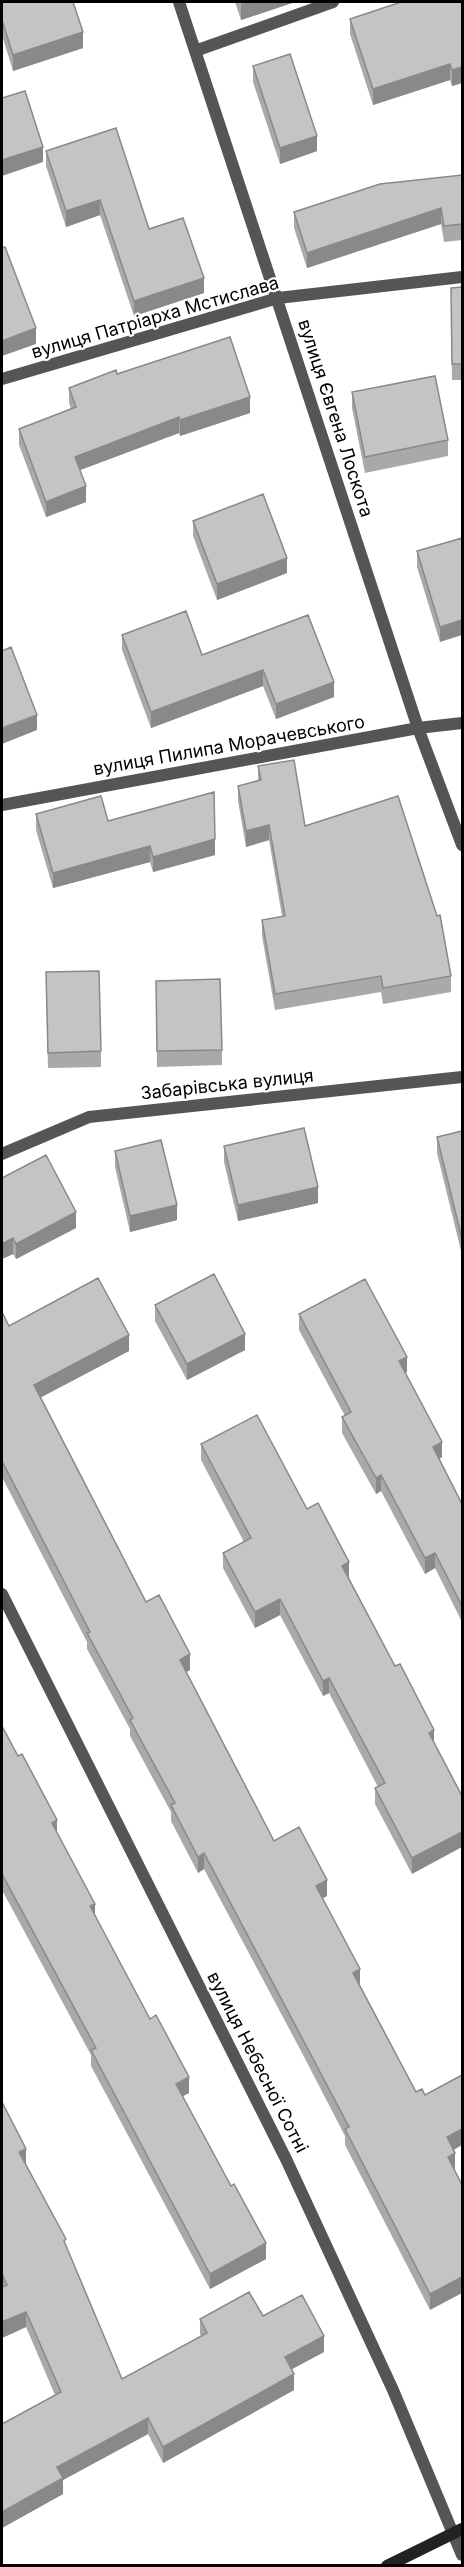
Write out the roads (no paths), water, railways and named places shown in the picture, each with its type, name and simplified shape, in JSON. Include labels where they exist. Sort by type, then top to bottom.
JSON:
[{"type":"main road","points":[[387,2565],[457,2532]]},
{"type":"street","name":"вулиця Євгена Лоскота","points":[[179,2],[418,728],[462,845]]},
{"type":"street","points":[[195,51],[333,2]]},
{"type":"street","name":"вулиця Патріарха Мстислава","points":[[2,379],[278,298],[462,277]]},
{"type":"street","name":"вулиця Пилипа Морачевського","points":[[2,805],[418,728],[462,723]]},
{"type":"street","name":"Забарівська вулиця","points":[[2,1154],[89,1117],[462,1077]]},
{"type":"street","name":"вулиця Небесної Сотні","points":[[2,1594],[286,2159],[457,2532],[462,2555]]}]
